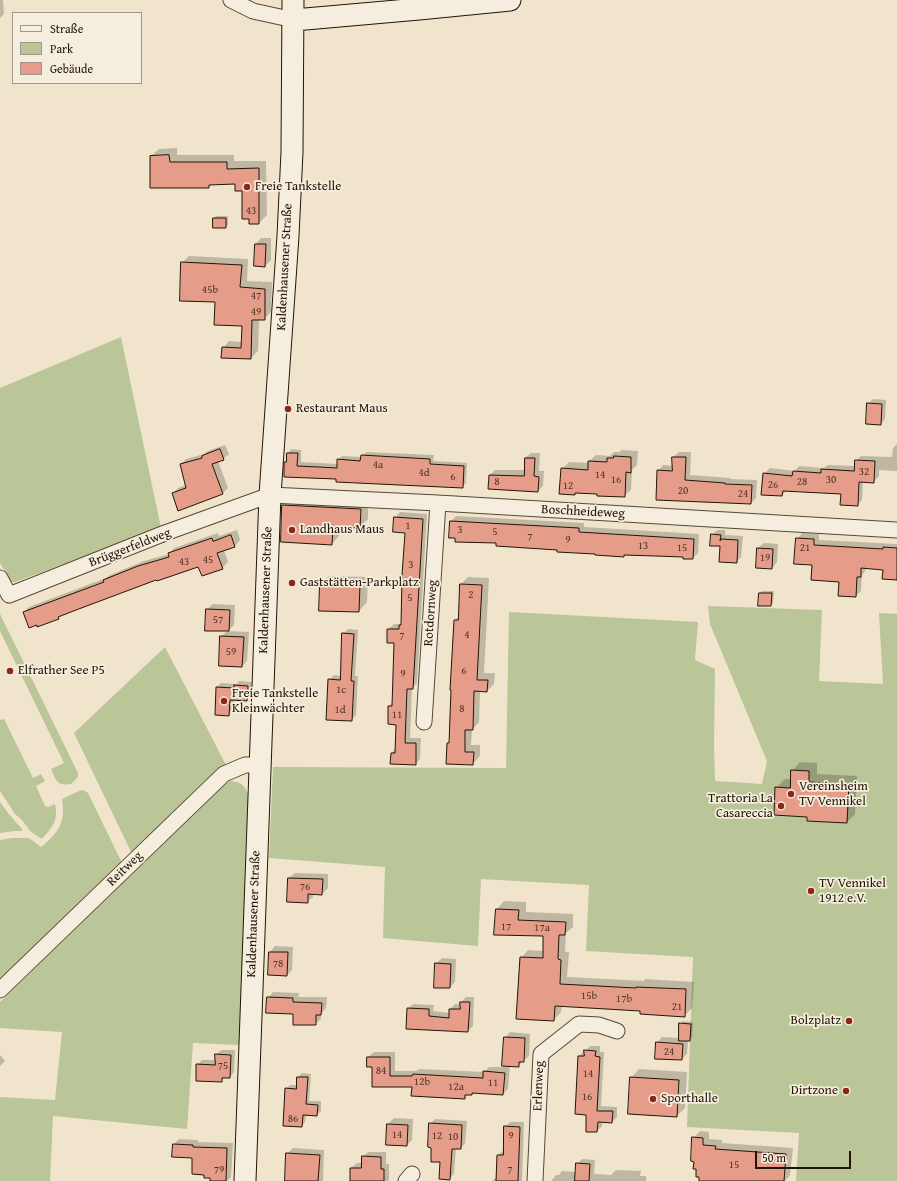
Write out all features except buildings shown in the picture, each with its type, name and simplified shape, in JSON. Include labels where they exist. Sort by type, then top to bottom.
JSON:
[{"type":"main road","points":[[294,10],[420,9],[510,0]]},
{"type":"main road","name":"Kaldenhausener Straße","points":[[245,1181],[270,495],[274,415],[282,328],[289,220],[292,152],[294,10]]},
{"type":"street","points":[[232,0],[253,11],[294,10]]},
{"type":"street","name":"Boschheideweg","points":[[270,495],[438,503],[897,530]]},
{"type":"street","name":"Brüggerfeldweg","points":[[0,578],[9,595],[165,533],[270,495]]},
{"type":"street","name":"Rotdornweg","points":[[424,722],[438,503]]},
{"type":"street","name":"Reitweg","points":[[0,990],[224,774],[245,765],[259,765]]},
{"type":"street","name":"Erlenweg","points":[[536,1181],[541,1054],[579,1024],[598,1025],[617,1031]]},
{"type":"green space","points":[[121,337],[161,528],[15,582],[11,582],[0,563],[0,388]]},
{"type":"green space","points":[[708,606],[822,610],[819,681],[883,684],[879,613],[897,614],[897,1181],[796,1181],[799,1133],[687,1127],[693,957],[586,951],[589,885],[481,879],[478,946],[383,938],[385,867],[269,858],[273,767],[506,768],[509,612],[698,622],[695,660],[715,669],[715,781],[762,784],[767,761],[710,624]]},
{"type":"green space","points":[[0,614],[78,773],[78,777],[71,784],[63,784],[58,782],[51,769],[64,763],[0,631]]},
{"type":"green space","points":[[165,647],[227,767],[132,854],[74,733]]},
{"type":"green space","points":[[4,719],[33,778],[41,774],[45,781],[36,786],[45,806],[48,807],[55,804],[56,815],[54,823],[42,839],[30,831],[22,820],[15,814],[0,791],[0,720]]},
{"type":"green space","points":[[230,781],[242,784],[248,794],[240,1045],[193,1043],[187,1129],[53,1116],[50,1181],[0,1181],[0,1097],[55,1100],[62,1032],[0,1028],[0,1002],[221,786]]},
{"type":"green space","points":[[81,790],[88,793],[122,863],[0,983],[0,840],[29,838],[41,847],[52,837],[62,821],[62,799]]},
{"type":"green space","points":[[0,802],[22,829],[22,831],[0,833]]},
{"type":"place","name":"Freie Tankstelle","points":[[247,187]]},
{"type":"place","name":"Restaurant Maus","points":[[288,409]]},
{"type":"place","name":"Landhaus Maus","points":[[292,530]]},
{"type":"place","name":"Gaststätten-Parkplatz","points":[[292,583]]},
{"type":"place","name":"Elfrather See P5","points":[[10,671]]},
{"type":"place","name":"Freie Tankstelle Kleinwächter","points":[[224,701]]},
{"type":"place","name":"Vereinsheim TV Vennikel","points":[[791,794]]},
{"type":"place","name":"Trattoria La Casareccia","points":[[781,806]]},
{"type":"place","name":"TV Vennikel 1912 e.V.","points":[[811,891]]},
{"type":"place","name":"Bolzplatz","points":[[849,1021]]},
{"type":"place","name":"Dirtzone","points":[[846,1091]]},
{"type":"place","name":"Sporthalle","points":[[653,1099]]}]
